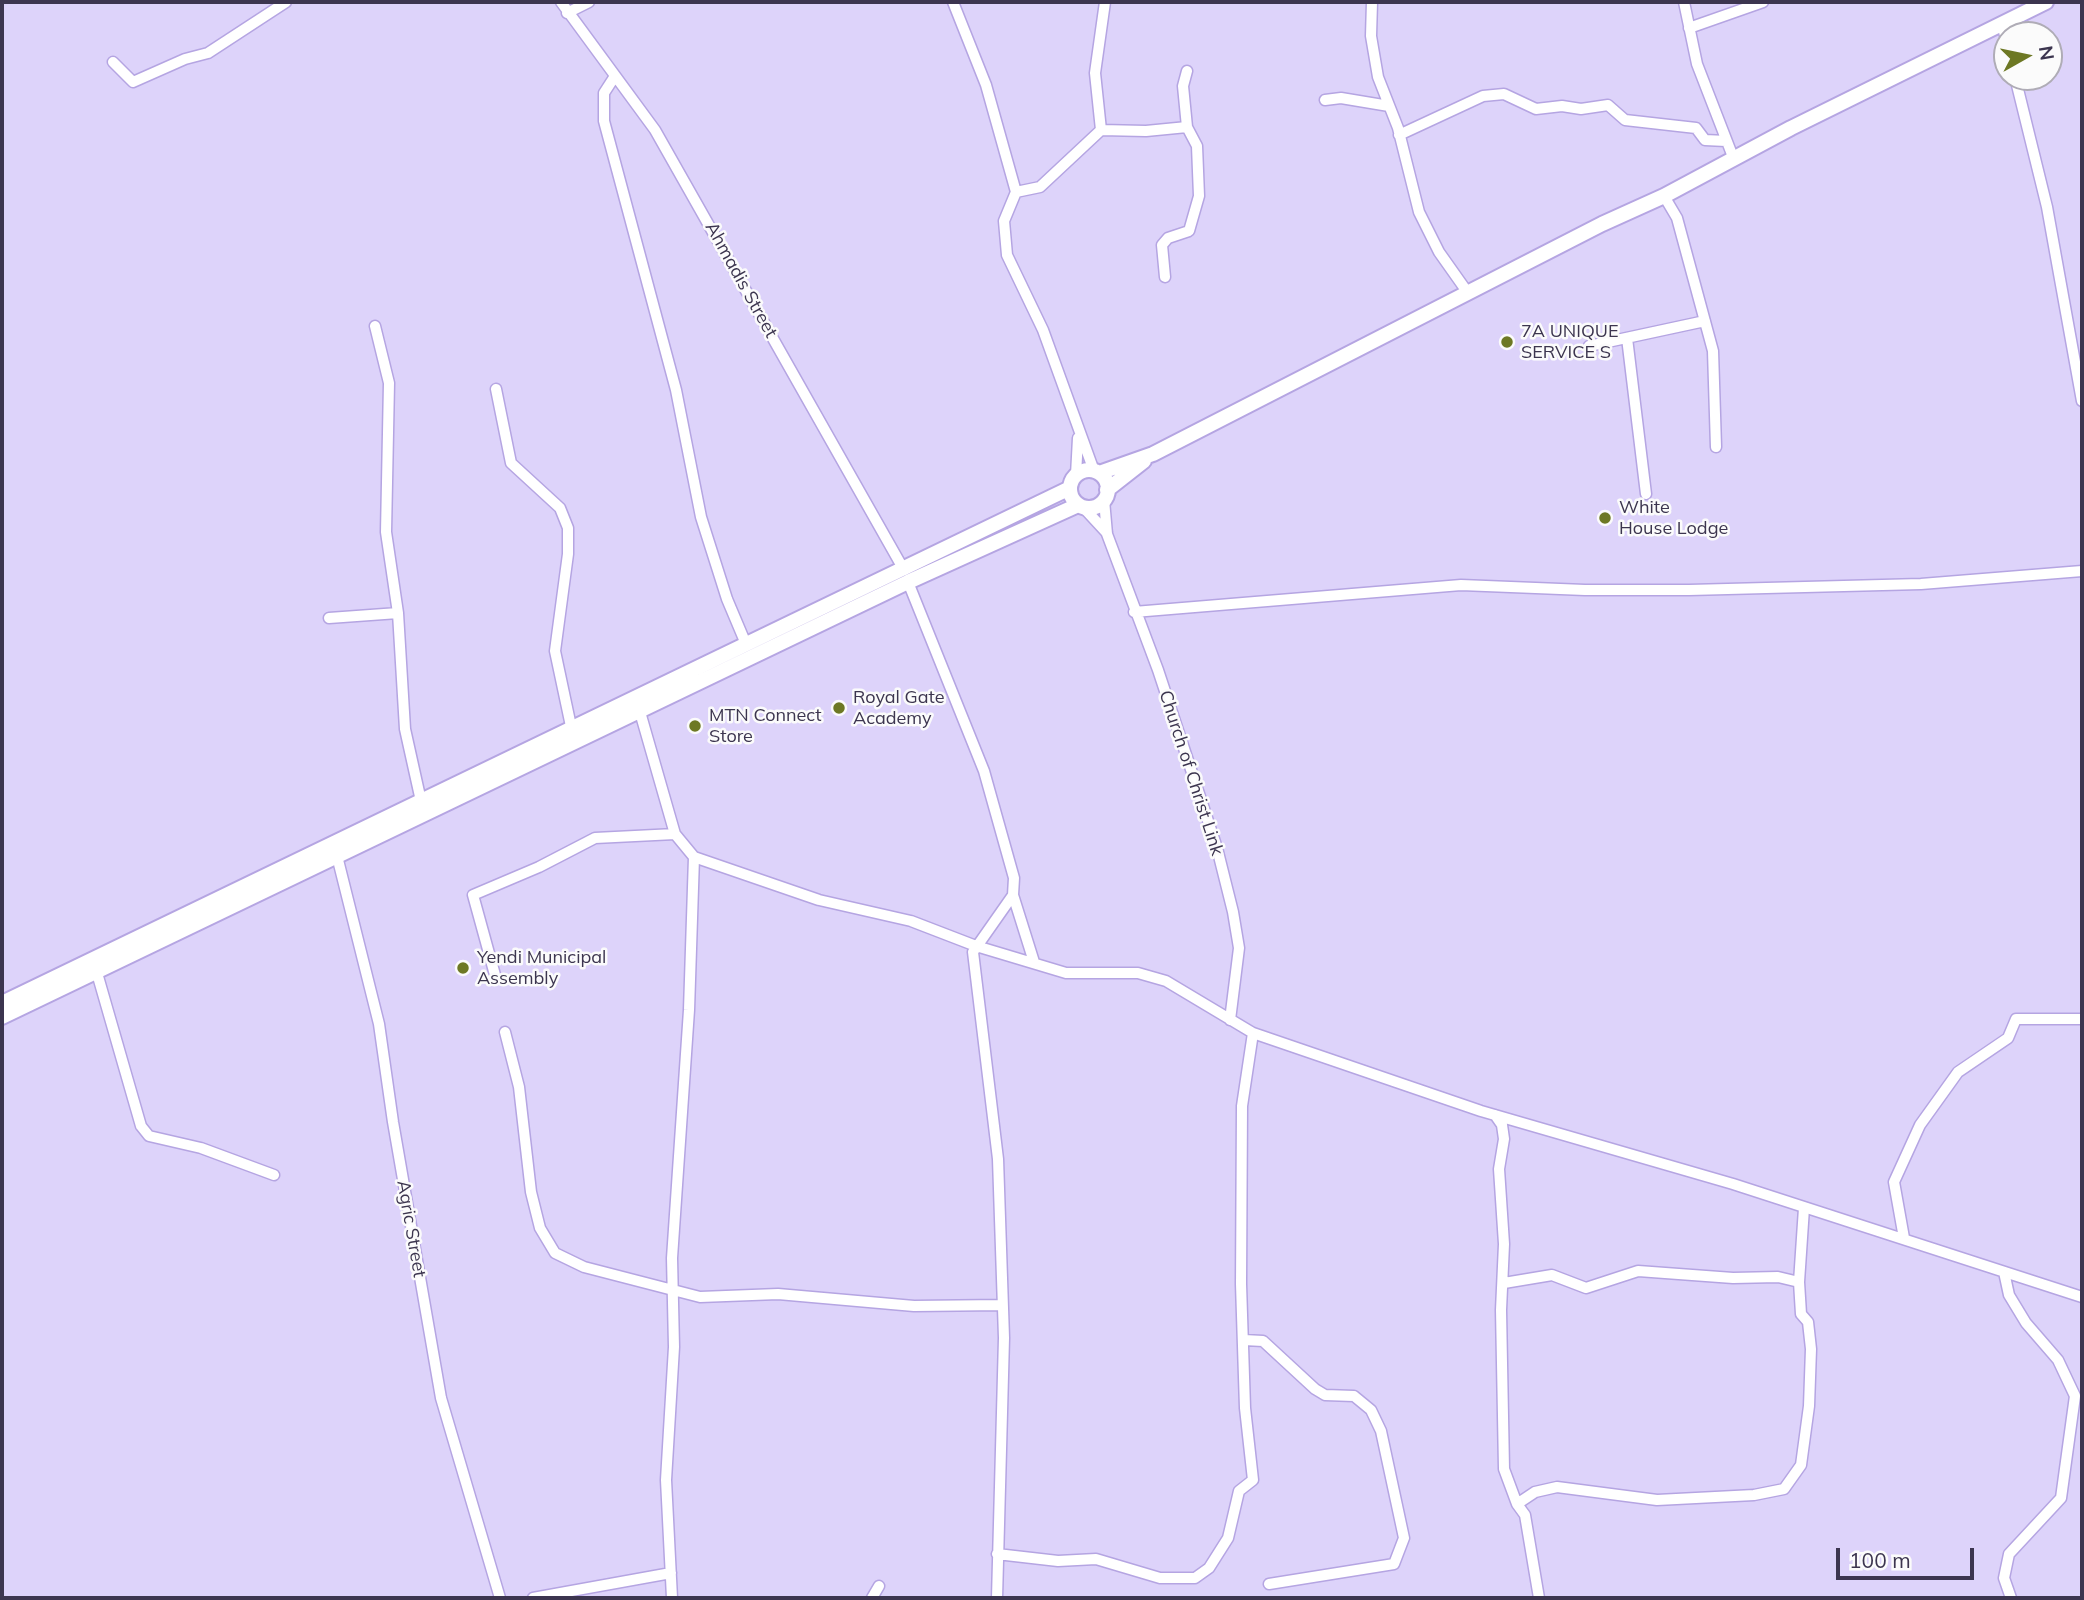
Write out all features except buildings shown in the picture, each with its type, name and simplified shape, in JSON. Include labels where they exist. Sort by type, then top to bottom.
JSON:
[{"type":"highway","points":[[2006,21],[2046,2]]},
{"type":"highway","points":[[2,1003],[640,712],[906,576],[1073,482],[1084,471],[1097,472],[1153,454],[1664,196],[1733,157],[1993,27]]},
{"type":"highway","points":[[2,1017],[97,973],[334,851],[421,802],[572,731],[746,644],[1081,506],[1093,508],[1153,454]]},
{"type":"highway","points":[[1097,472],[1105,481],[1106,495]]},
{"type":"highway","points":[[1073,482],[1081,506]]},
{"type":"street","points":[[113,62],[133,82],[185,59],[208,53],[286,2]]},
{"type":"street","name":"Ahmadis Street","points":[[561,2],[655,130],[906,576],[984,771],[1014,878],[1013,895],[1034,962]]},
{"type":"street","points":[[568,13],[589,2]]},
{"type":"street","points":[[953,2],[986,85],[1016,192],[1004,221],[1007,255],[1043,330],[1079,434],[1097,472]]},
{"type":"street","points":[[1101,130],[1095,73],[1105,2]]},
{"type":"street","points":[[1372,2],[1371,36],[1378,77],[1399,135],[1419,212],[1439,252],[1468,293]]},
{"type":"street","points":[[1684,2],[1697,64],[1733,157]]},
{"type":"street","points":[[1689,28],[1763,2]]},
{"type":"street","points":[[1165,277],[1161,245],[1168,238],[1189,231],[1199,196],[1197,146],[1187,127],[1183,86],[1187,71]]},
{"type":"street","points":[[615,76],[604,93],[604,121],[676,390],[701,517],[727,598],[746,644]]},
{"type":"street","points":[[2018,91],[2047,207],[2082,401]]},
{"type":"street","points":[[1399,135],[1483,96],[1504,94],[1536,109],[1562,106],[1581,110],[1608,105],[1625,120],[1696,128],[1705,140],[1726,141]]},
{"type":"street","points":[[1325,100],[1341,98],[1390,106]]},
{"type":"street","points":[[1016,192],[1040,187],[1101,130],[1146,131],[1187,127]]},
{"type":"street","points":[[1664,196],[1677,218],[1713,351],[1716,447]]},
{"type":"street","points":[[1589,346],[1705,321]]},
{"type":"street","points":[[375,326],[389,383],[386,532],[398,613],[405,729],[421,802]]},
{"type":"street","points":[[1627,338],[1646,494]]},
{"type":"street","points":[[496,389],[511,463],[560,508],[568,528],[568,554],[555,651],[572,731]]},
{"type":"street","points":[[1073,482],[1079,434]]},
{"type":"street","name":"Church of Christ Link","points":[[1106,495],[1107,534],[1158,670],[1217,848],[1233,912],[1240,948],[1230,1020]]},
{"type":"street","name":"Church of Christ Link","points":[[1081,506],[1107,534]]},
{"type":"street","points":[[1134,611],[1461,585],[1585,590],[1727,589],[1922,584],[2082,570]]},
{"type":"street","points":[[329,618],[398,613]]},
{"type":"street","points":[[640,712],[675,834],[694,857],[819,900],[911,921],[976,946],[1066,972],[1138,973],[1166,981],[1253,1033],[1494,1114],[1733,1184],[2082,1297]]},
{"type":"street","points":[[495,975],[473,895],[539,867],[595,838],[675,834]]},
{"type":"street","name":"Agric Street","points":[[334,851],[379,1024],[393,1122],[442,1398],[500,1598]]},
{"type":"street","points":[[672,1598],[666,1480],[674,1347],[672,1258],[689,1010],[694,857]]},
{"type":"street","points":[[997,1598],[1004,1338],[998,1159],[987,1050],[973,968],[976,946],[1013,895]]},
{"type":"street","points":[[97,973],[141,1126],[149,1136],[201,1148],[274,1175]]},
{"type":"street","points":[[1904,1238],[1894,1182],[1920,1125],[1958,1072],[2008,1038],[2016,1019],[2082,1019]]},
{"type":"street","points":[[505,1032],[519,1087],[531,1192],[540,1228],[555,1253],[584,1267],[700,1297],[807,1295],[842,1301],[914,1306],[1002,1305]]},
{"type":"street","points":[[997,1555],[1058,1561],[1096,1559],[1160,1578],[1195,1578],[1209,1568],[1227,1538],[1239,1491],[1253,1480],[1245,1408],[1242,1106],[1253,1033]]},
{"type":"street","points":[[1494,1114],[1502,1125],[1504,1139],[1499,1169],[1504,1283],[1504,1469],[1517,1504],[1525,1515],[1539,1598]]},
{"type":"street","points":[[1517,1504],[1535,1492],[1557,1487],[1616,1497],[1657,1500],[1744,1496],[1784,1489],[1801,1465],[1809,1406],[1811,1349],[1808,1322],[1801,1314],[1799,1282],[1804,1208]]},
{"type":"street","points":[[1504,1283],[1552,1275],[1586,1288],[1638,1271],[1732,1278],[1778,1277],[1799,1282]]},
{"type":"street","points":[[2004,1272],[2009,1295],[2026,1323],[2058,1360],[2075,1396],[2061,1498],[2009,1555],[2004,1578],[2011,1598]]},
{"type":"street","points":[[1244,1340],[1263,1341],[1325,1395],[1354,1396],[1371,1410],[1381,1432],[1404,1538],[1394,1564],[1269,1584]]},
{"type":"street","points":[[533,1598],[671,1573]]},
{"type":"street","points":[[873,1598],[879,1586]]},
{"type":"place","name":"7A UNIQUE SERVICE S","points":[[1507,342]]},
{"type":"place","name":"White House Lodge","points":[[1605,518]]},
{"type":"place","name":"Royal Gate Academy","points":[[839,708]]},
{"type":"place","name":"MTN Connect Store","points":[[695,726]]},
{"type":"place","name":"Yendi Municipal Assembly","points":[[463,968]]}]
